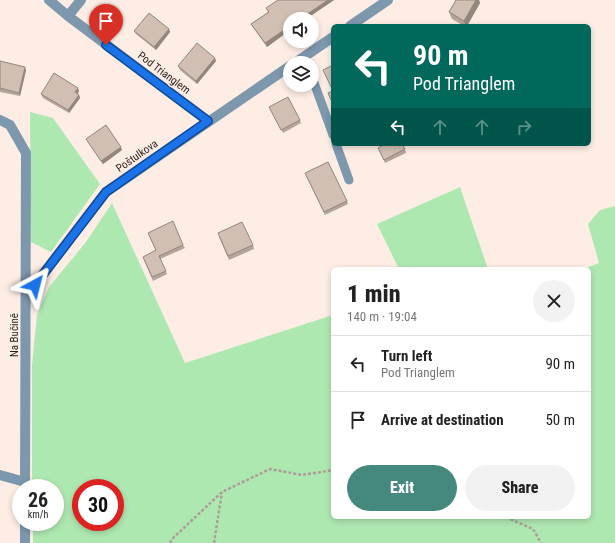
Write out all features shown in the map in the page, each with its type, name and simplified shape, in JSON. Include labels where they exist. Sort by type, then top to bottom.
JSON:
[{"type":"street","name":"Pod Trianglem","points":[[49,0],[68,16],[208,121]]},
{"type":"street","points":[[68,16],[81,0]]},
{"type":"street","points":[[353,24],[388,0]]},
{"type":"street","points":[[311,56],[331,39]]},
{"type":"street","name":"Poštulkova","points":[[26,296],[106,192],[283,71]]},
{"type":"street","name":"Na Bučině","points":[[0,120],[10,125],[26,153],[25,479]]},
{"type":"street","points":[[0,475],[12,480]]},
{"type":"street","points":[[25,531],[25,543]]},
{"type":"lane","points":[[317,92],[331,129]]},
{"type":"lane","points":[[337,146],[349,180]]},
{"type":"path","points":[[170,543],[172,539],[222,492],[270,469],[302,475],[331,470]]},
{"type":"path","points":[[214,543],[222,492]]},
{"type":"path","points":[[510,519],[533,529],[541,543]]},
{"type":"green space","points":[[30,112],[53,118],[100,184],[51,252],[31,242]]},
{"type":"green space","points":[[460,187],[487,267],[398,267],[377,224]]},
{"type":"green space","points":[[112,203],[185,363],[331,316],[331,519],[591,519],[591,267],[588,267],[599,263],[588,224],[600,210],[615,206],[615,543],[33,543],[33,531],[64,531],[64,479],[32,479],[32,365],[37,315],[49,287],[86,242]]},
{"type":"building","points":[[278,0],[328,0],[310,12],[283,12],[283,31],[265,43],[251,24],[269,12],[266,8]]},
{"type":"building","points":[[456,0],[476,0],[464,21],[449,12]]},
{"type":"building","points":[[149,13],[169,29],[154,47],[134,31]]},
{"type":"building","points":[[197,43],[215,58],[196,81],[178,66]]},
{"type":"building","points":[[0,61],[25,67],[19,93],[0,88]]},
{"type":"building","points":[[331,66],[331,87],[323,70]]},
{"type":"building","points":[[54,73],[78,88],[75,92],[79,95],[68,110],[41,94]]},
{"type":"building","points":[[331,92],[331,100],[328,93]]},
{"type":"building","points":[[288,97],[300,120],[281,130],[269,107]]},
{"type":"building","points":[[106,125],[121,147],[101,161],[86,139]]},
{"type":"building","points":[[382,146],[403,146],[405,149],[384,160],[378,148]]},
{"type":"building","points":[[328,162],[347,201],[324,212],[305,173]]},
{"type":"building","points":[[173,221],[183,245],[159,256],[166,271],[152,277],[143,257],[156,250],[148,233]]},
{"type":"building","points":[[242,222],[253,245],[228,256],[218,233]]},
{"type":"route","points":[[35,285],[106,192],[208,121],[106,45]]}]
